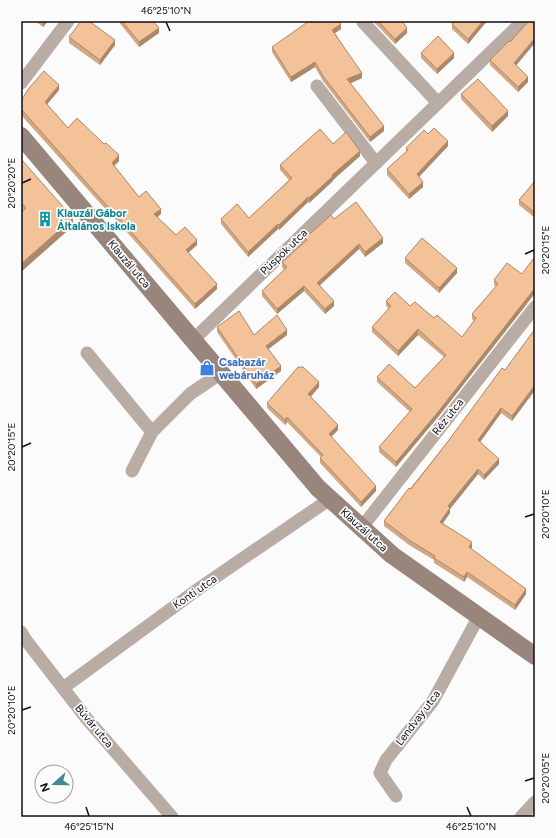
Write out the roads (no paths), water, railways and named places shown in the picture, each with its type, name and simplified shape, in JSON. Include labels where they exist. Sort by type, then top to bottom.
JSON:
[{"type":"street","points":[[21,83],[68,21]]},
{"type":"street","name":"Püspök utca","points":[[193,340],[523,21]]},
{"type":"street","points":[[363,22],[438,103]]},
{"type":"street","points":[[317,86],[376,164]]},
{"type":"street","name":"Klauzál utca","points":[[21,136],[318,488],[392,555],[535,656]]},
{"type":"street","name":"Réz utca","points":[[362,528],[535,307]]},
{"type":"street","points":[[87,352],[152,432]]},
{"type":"street","points":[[132,471],[152,432],[190,394],[221,373]]},
{"type":"street","name":"Konti utca","points":[[63,688],[202,587],[330,499]]},
{"type":"street","name":"Lendvay utca","points":[[396,796],[380,773],[386,760],[433,701],[479,616]]},
{"type":"street","name":"Búvár utca","points":[[21,632],[87,719],[172,817]]},
{"type":"street","points":[[521,817],[535,802]]},
{"type":"place","name":"Klauzál Gábor Általános Iskola","points":[[45,219]]},
{"type":"place","name":"Csabazár webáruház","points":[[207,368]]}]
